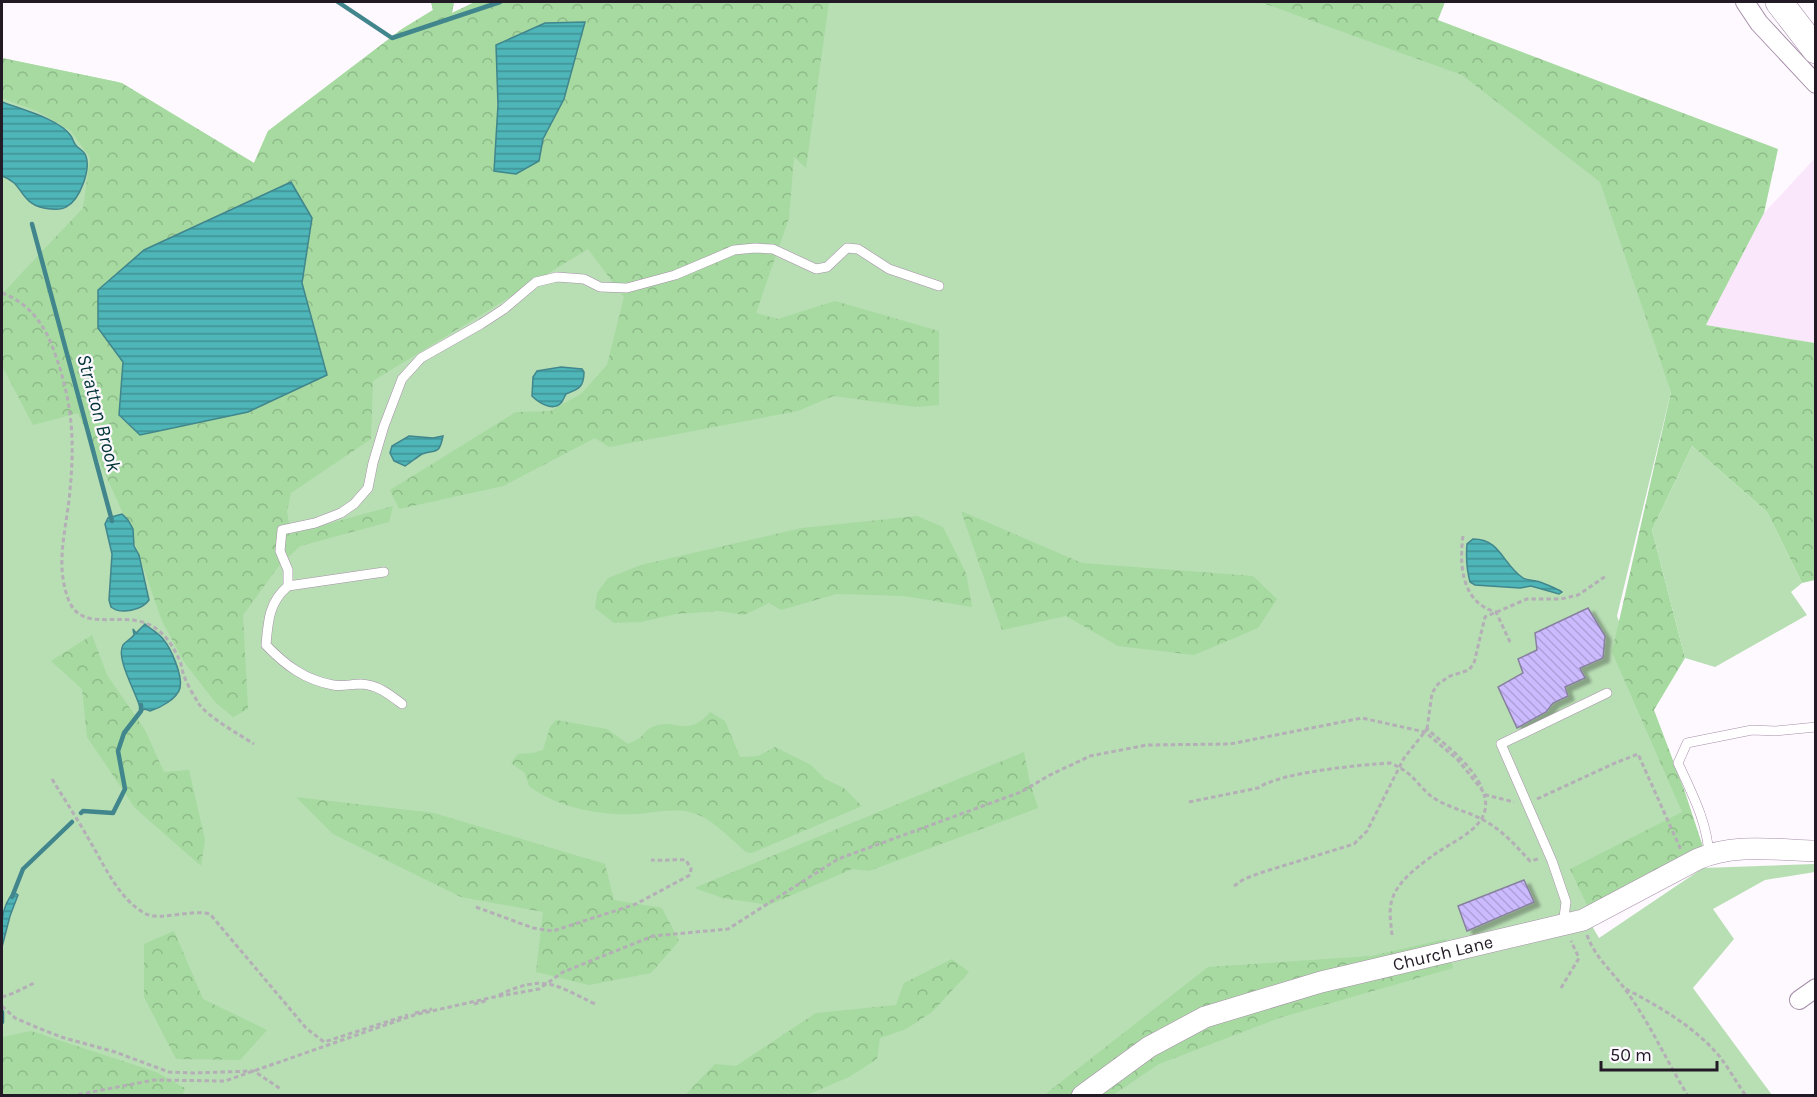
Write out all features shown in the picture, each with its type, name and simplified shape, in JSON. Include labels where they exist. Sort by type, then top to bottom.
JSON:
[{"type":"main road","points":[[1779,2],[1815,50]]},
{"type":"street","points":[[1744,2],[1759,23],[1815,84]]},
{"type":"street","name":"Church Lane","points":[[1082,1095],[1149,1047],[1205,1017],[1320,982],[1573,922],[1708,855],[1728,849],[1815,851]]},
{"type":"lane","points":[[288,586],[288,570],[279,551],[282,531],[315,523],[341,513],[354,504],[368,488],[384,426],[402,379],[421,358],[504,309],[536,282],[557,277],[584,279],[600,287],[627,288],[675,275],[734,250],[755,248],[773,249],[816,269],[827,267],[847,248],[858,249],[889,269],[939,286]]},
{"type":"lane","points":[[384,572],[288,586],[278,594],[272,606],[267,625],[266,645],[292,670],[334,685],[373,686],[384,690],[402,704]]},
{"type":"lane","points":[[1573,922],[1552,861],[1501,744],[1607,693]]},
{"type":"lane","points":[[1708,855],[1708,838],[1702,816],[1678,763],[1687,743],[1752,730],[1776,731],[1815,727]]},
{"type":"path","points":[[2,293],[26,305],[44,327],[69,396],[72,439],[70,490],[64,524],[61,570],[69,602],[77,614],[94,621],[122,618],[146,622],[158,631],[171,644],[180,661],[183,675],[201,706],[254,744]]},
{"type":"path","points":[[1462,536],[1461,562],[1468,592],[1487,610],[1496,612]]},
{"type":"path","points":[[1234,886],[1244,879],[1263,872],[1354,844],[1367,831],[1404,758],[1426,730],[1432,693],[1438,684],[1450,676],[1469,670],[1474,663],[1485,617],[1527,599],[1561,599],[1578,596],[1606,576]]},
{"type":"path","points":[[1496,612],[1510,642]]},
{"type":"path","points":[[71,1095],[154,1080],[225,1081],[414,1015],[539,989],[563,972],[653,936],[728,930],[838,859],[1021,792],[1090,756],[1147,745],[1230,744],[1362,718],[1426,730],[1458,760],[1486,795],[1527,804],[1638,754],[1683,855]]},
{"type":"path","points":[[1189,802],[1258,788],[1284,777],[1390,763],[1413,776],[1435,799],[1481,819],[1504,834],[1530,861]]},
{"type":"path","points":[[52,779],[113,881],[127,898],[147,914],[160,917],[199,912],[210,914],[306,1028],[324,1042],[423,1010],[453,1006]]},
{"type":"path","points":[[1392,935],[1390,913],[1392,898],[1400,886],[1435,854],[1474,829],[1485,813],[1487,803],[1483,792]]},
{"type":"path","points":[[476,907],[533,928],[553,931],[636,904],[690,875],[691,869],[687,861],[651,860]]},
{"type":"path","points":[[1573,922],[1624,988],[1688,1095]]},
{"type":"path","points":[[2,997],[34,983]]},
{"type":"path","points":[[494,997],[529,983],[547,983],[554,984],[595,1004]]},
{"type":"path","points":[[1624,988],[1664,1009],[1706,1042],[1721,1058],[1746,1095]]},
{"type":"path","points":[[2,1006],[15,1018],[61,1037],[115,1052],[169,1072],[254,1071],[282,1090]]},
{"type":"shaded area","points":[[1815,158],[1815,343],[1706,325],[1764,213]]},
{"type":"green space","points":[[431,2],[454,2],[452,13],[475,2],[324,120],[144,250],[111,462],[800,2],[1329,2],[1649,157],[1671,392],[1617,616],[1704,850],[1592,926],[1599,938],[1703,868],[1815,864],[1815,872],[1765,880],[1713,909],[1734,939],[1693,988],[1772,1095],[2,1095],[2,58],[118,82],[254,163],[268,131],[402,29],[433,10]]},
{"type":"green space","points":[[431,2],[454,2],[452,13],[475,2],[829,2],[806,168],[794,157],[789,218],[756,313],[778,319],[835,301],[939,331],[939,405],[916,407],[833,396],[798,411],[609,447],[595,438],[503,486],[399,509],[390,490],[516,412],[550,411],[581,394],[607,365],[624,297],[588,249],[373,381],[371,439],[291,493],[287,512],[291,534],[393,506],[389,522],[300,546],[278,567],[243,615],[248,709],[233,717],[215,702],[184,662],[162,621],[129,527],[78,413],[33,425],[2,366],[2,294],[83,208],[90,158],[71,131],[39,112],[2,98],[2,58],[122,83],[254,163],[268,131],[402,29],[433,10]],"holes":[[[312,218],[302,283],[327,375],[140,435],[120,417],[123,362]]]},
{"type":"green space","points":[[1260,2],[1445,2],[1438,20],[1778,149],[1764,213],[1706,325],[1815,343],[1815,580],[1802,583],[1767,512],[1692,446],[1652,530],[1685,658],[1654,710],[1704,850],[1610,898],[1587,905],[1570,869],[1682,812],[1612,652],[1671,392],[1600,182],[1462,75]]},
{"type":"green space","points":[[1692,446],[1767,512],[1802,583],[1791,592],[1807,615],[1715,667],[1685,658],[1652,530]]},
{"type":"green space","points":[[961,511],[1082,563],[1253,576],[1277,599],[1258,628],[1194,655],[1118,646],[1066,616],[1002,630]]},
{"type":"green space","points":[[917,516],[943,527],[966,573],[972,607],[904,596],[837,594],[781,610],[769,603],[744,615],[720,611],[676,614],[641,622],[614,623],[595,608],[597,593],[608,578],[641,565],[802,528]]},
{"type":"green space","points":[[92,635],[107,675],[145,730],[164,772],[189,770],[205,840],[201,866],[135,808],[87,737],[82,689],[51,661]]},
{"type":"green space","points":[[710,712],[725,721],[740,757],[758,756],[775,747],[811,765],[825,779],[844,788],[862,806],[752,853],[746,852],[711,822],[692,812],[675,810],[621,814],[593,812],[565,805],[529,786],[525,773],[511,763],[518,754],[543,750],[550,727],[556,720],[607,729],[628,744],[641,737],[652,727],[660,724],[694,725]]},
{"type":"green space","points":[[1024,752],[1038,808],[869,871],[852,869],[769,905],[723,898],[694,888]]},
{"type":"green space","points":[[296,797],[434,813],[605,864],[614,900],[662,908],[679,941],[651,973],[589,985],[536,972],[543,912],[461,897],[333,834]]},
{"type":"green space","points":[[174,931],[203,999],[267,1030],[240,1060],[176,1059],[144,997],[144,944]]},
{"type":"green space","points":[[1446,939],[1453,968],[1282,1017],[1159,1064],[1113,1095],[1043,1096],[1208,967],[1371,956]]},
{"type":"green space","points":[[952,959],[969,972],[932,1012],[906,1029],[880,1038],[877,1059],[849,1077],[807,1095],[685,1095],[715,1064],[736,1066],[816,1013],[896,1005],[904,983]]},
{"type":"green space","points":[[31,1031],[156,1072],[185,1088],[183,1095],[2,1095],[2,1037]]},
{"type":"water","points":[[585,22],[564,99],[543,139],[539,161],[516,174],[494,171],[498,105],[496,45],[545,23]]},
{"type":"water","points":[[2,102],[58,124],[66,130],[85,154],[86,175],[76,198],[66,207],[55,209],[36,205],[26,198],[14,183],[2,176]]},
{"type":"water","points":[[291,182],[312,218],[302,283],[327,375],[248,412],[140,435],[119,415],[123,362],[98,328],[98,290],[144,250]]},
{"type":"water","points":[[561,367],[582,369],[584,372],[582,384],[566,394],[557,406],[545,405],[532,396],[533,377],[537,371]]},
{"type":"water","points":[[409,436],[433,438],[443,436],[439,449],[422,454],[405,466],[394,461],[390,453],[392,446]]},
{"type":"water","points":[[122,514],[133,529],[134,546],[139,555],[149,600],[142,606],[126,611],[111,607],[109,600],[112,554],[105,524],[108,518]]},
{"type":"water","points":[[1473,539],[1490,543],[1523,578],[1562,592],[1559,594],[1531,586],[1520,588],[1475,585],[1470,582],[1467,558],[1467,544]]},
{"type":"water","points":[[145,624],[166,643],[176,662],[180,677],[180,688],[172,699],[150,711],[145,709],[141,711],[124,668],[121,651],[123,645],[134,635],[133,629],[136,633]]},
{"type":"water","points":[[14,892],[18,895],[2,947],[4,911]]},
{"type":"building","points":[[1588,608],[1605,636],[1603,658],[1580,668],[1585,678],[1565,687],[1568,696],[1553,703],[1546,712],[1517,728],[1498,687],[1523,673],[1518,659],[1537,650],[1535,633]]},
{"type":"building","points":[[1524,880],[1534,902],[1467,931],[1458,906]]},
{"type":"waterway","points":[[338,2],[392,38],[500,2]]},
{"type":"waterway","name":"Stratton Brook","points":[[32,224],[112,521]]},
{"type":"waterway","name":"Stratton Brook","points":[[81,813],[83,811],[113,813],[125,789],[118,751],[124,733],[141,711],[141,705]]},
{"type":"waterway","name":"Stratton Brook","points":[[12,897],[23,869],[72,822]]},
{"type":"waterway","name":"Stratton Brook","points":[[2,1012],[2,1022]]}]
